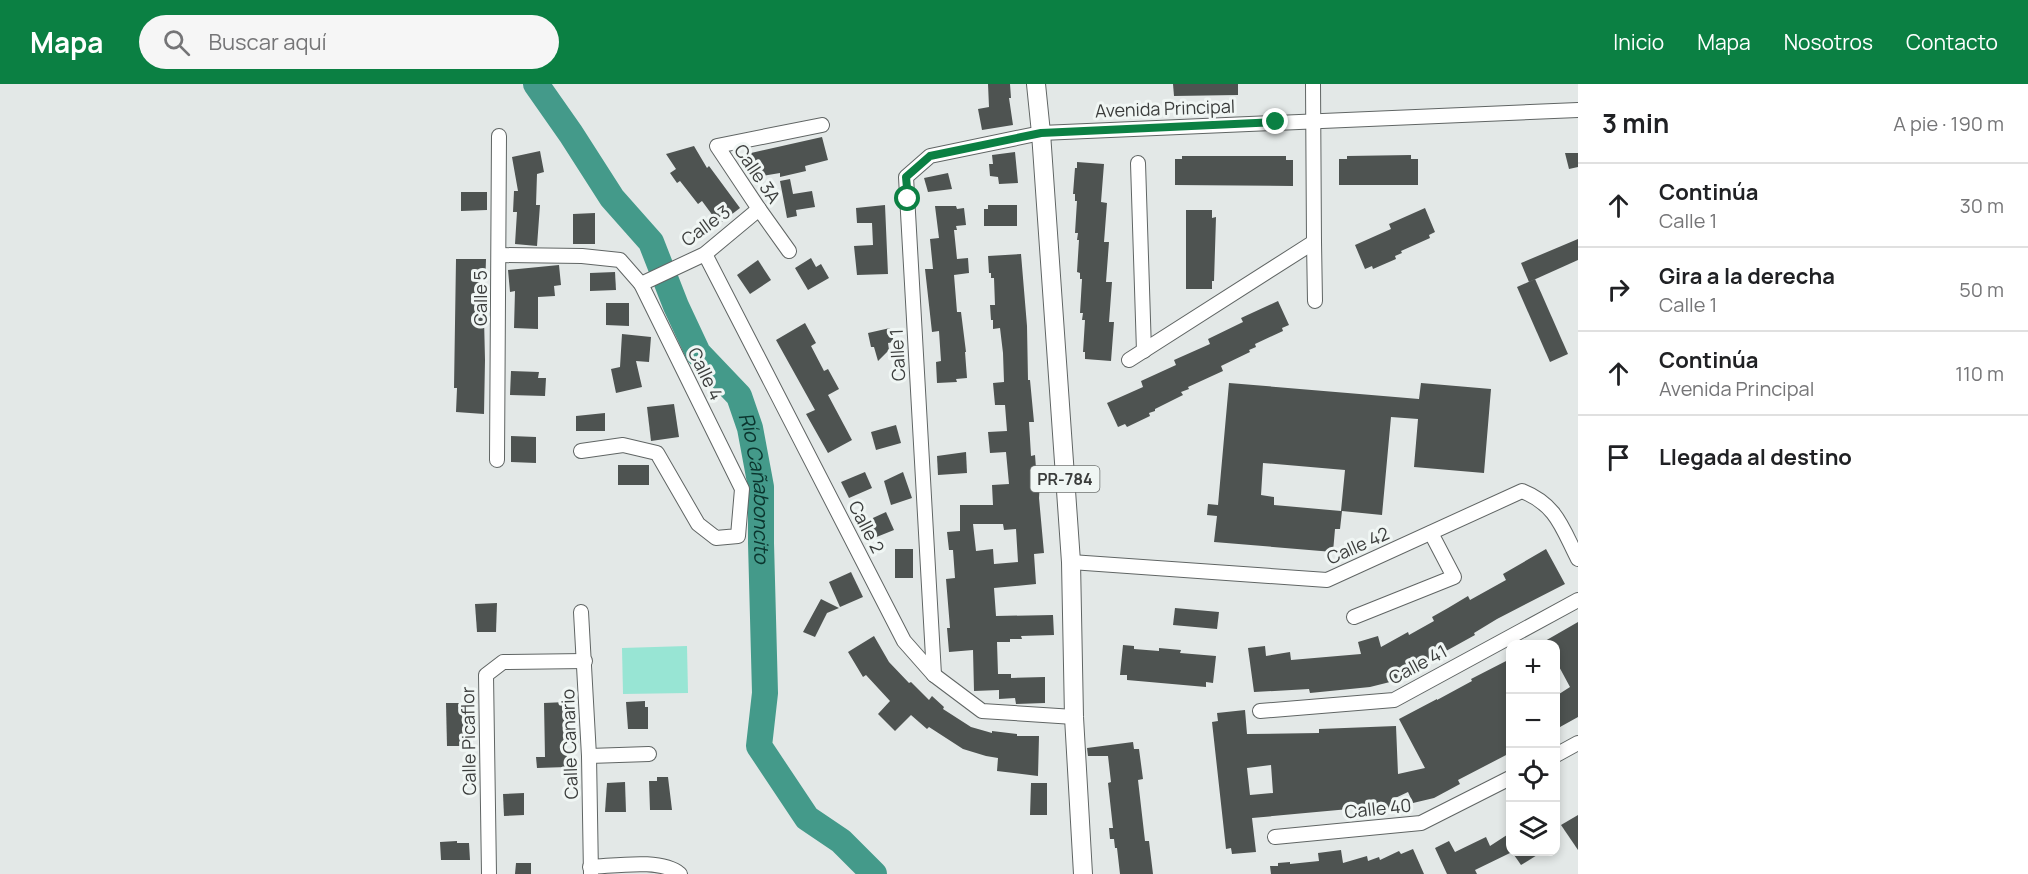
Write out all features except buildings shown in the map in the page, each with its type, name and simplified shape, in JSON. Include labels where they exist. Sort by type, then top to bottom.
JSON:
[{"type":"main road","name":"PR-784","points":[[1036,84],[1071,562],[1074,717],[1083,874]]},
{"type":"street","points":[[1313,84],[1315,301]]},
{"type":"street","name":"Avenida Principal","points":[[1041,133],[1578,110]]},
{"type":"street","name":"Calle 3A","points":[[789,251],[717,146],[822,124]]},
{"type":"street","name":"Calle 1","points":[[934,675],[906,177],[930,156],[1041,133]]},
{"type":"street","name":"Calle 5","points":[[497,460],[500,136]]},
{"type":"street","points":[[1138,163],[1144,351]]},
{"type":"street","name":"Calle 3","points":[[641,284],[705,254],[759,209]]},
{"type":"street","points":[[1129,360],[1314,242]]},
{"type":"street","name":"Calle 2","points":[[705,254],[904,640],[934,675],[982,711],[1074,717]]},
{"type":"street","name":"Calle 4","points":[[499,255],[582,256],[620,260],[641,284],[742,489],[738,536],[716,538],[698,524],[657,453],[623,445],[581,451]]},
{"type":"street","name":"Calle 42","points":[[1071,562],[1328,580],[1522,491],[1539,498],[1552,510],[1578,559]]},
{"type":"street","points":[[1354,617],[1454,577],[1431,533]]},
{"type":"street","name":"Calle 41","points":[[1260,711],[1394,700],[1578,600]]},
{"type":"street","name":"Calle Canario","points":[[581,612],[589,756],[590,871]]},
{"type":"street","name":"Calle Picaflor","points":[[489,874],[486,675],[503,662],[585,661]]},
{"type":"street","points":[[1560,753],[1578,743]]},
{"type":"street","points":[[589,756],[649,754]]},
{"type":"street","name":"Calle 40","points":[[1275,837],[1421,823],[1506,780]]},
{"type":"street","points":[[590,871],[656,864],[674,869],[680,874]]},
{"type":"green space","points":[[687,646],[688,693],[623,694],[622,648]]},
{"type":"waterway","name":"Río Cañaboncito","points":[[536,84],[612,198],[651,242],[676,306],[698,353],[739,396],[750,428],[761,487],[765,693],[759,746],[807,818],[841,841],[874,874]]},
{"type":"route","points":[[908,199],[906,177],[930,156],[1041,133],[1276,122]]}]
